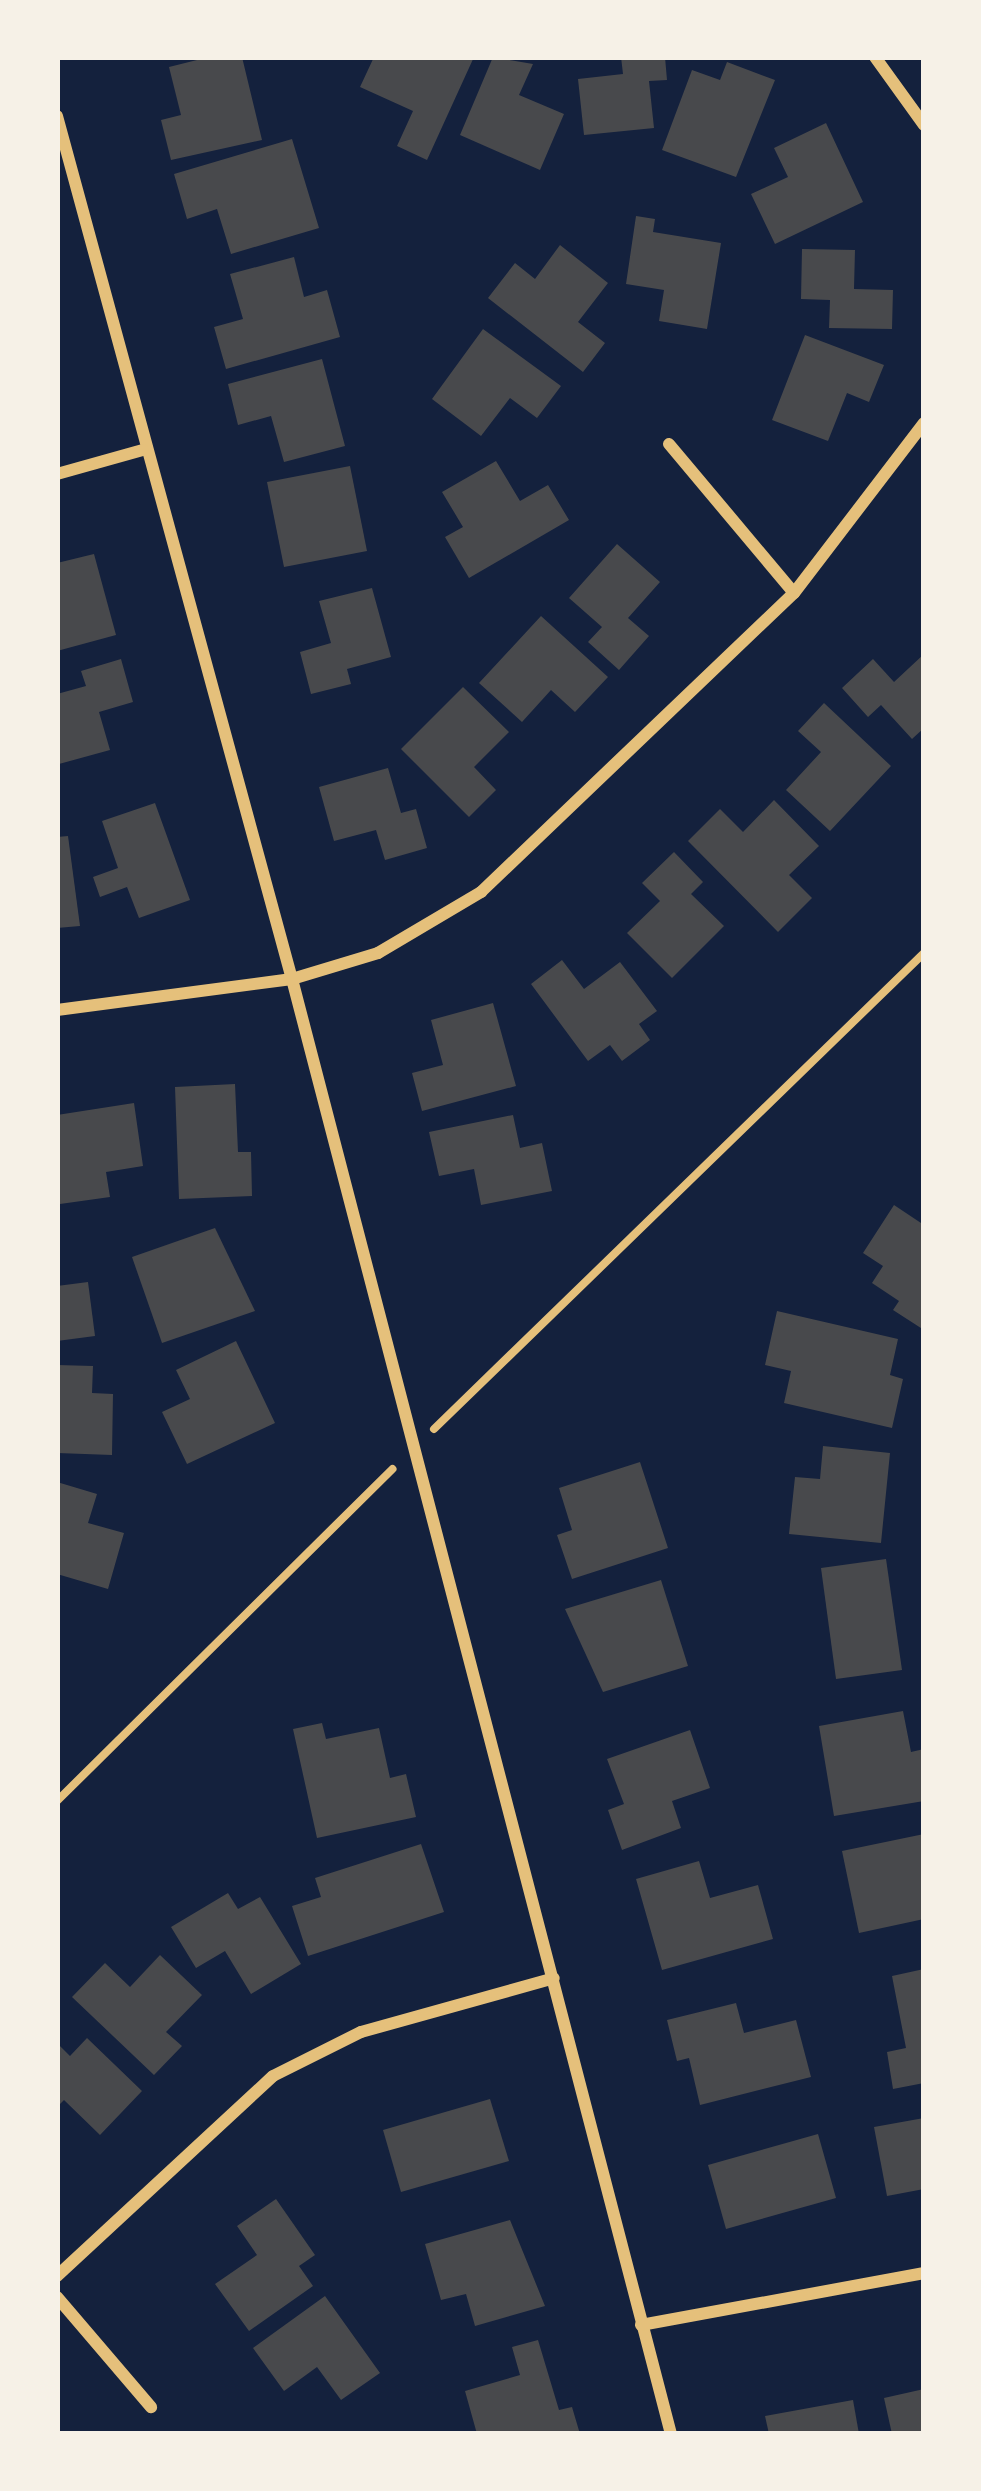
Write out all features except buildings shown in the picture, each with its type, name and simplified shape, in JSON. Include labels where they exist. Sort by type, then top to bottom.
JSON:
[{"type":"street","points":[[875,57],[924,125]]},
{"type":"street","points":[[57,116],[143,450],[292,979],[671,2434]]},
{"type":"street","points":[[57,1010],[292,979],[378,953],[481,892],[794,593],[924,423]]},
{"type":"street","points":[[669,445],[794,593]]},
{"type":"street","points":[[57,474],[143,450]]},
{"type":"street","points":[[57,2276],[273,2076],[361,2032],[554,1978]]},
{"type":"street","points":[[640,2325],[924,2273]]},
{"type":"street","points":[[57,2297],[151,2408]]},
{"type":"path","points":[[57,1801],[924,953]]}]
